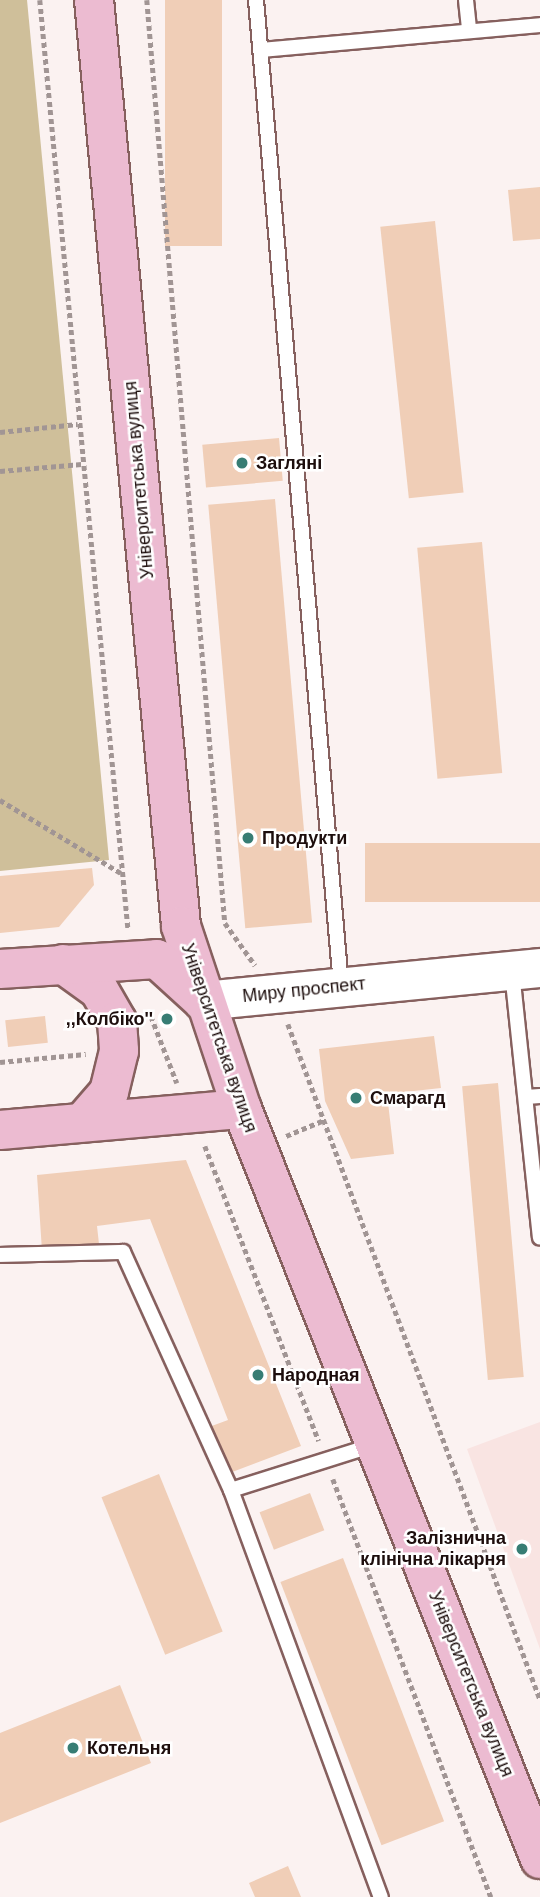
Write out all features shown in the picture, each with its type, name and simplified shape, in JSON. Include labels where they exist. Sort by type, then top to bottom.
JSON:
[{"type":"main road","name":"Університетська вулиця","points":[[94,0],[181,926],[203,1001],[242,1109],[540,1859]]},
{"type":"main road","points":[[0,969],[157,959],[203,1001]]},
{"type":"main road","points":[[63,964],[99,990],[117,1021],[119,1051],[109,1093],[83,1122]]},
{"type":"main road","points":[[0,1130],[242,1109]]},
{"type":"street","name":"Миру проспект","points":[[203,1001],[526,969]]},
{"type":"lane","points":[[256,0],[341,986]]},
{"type":"lane","points":[[466,0],[469,31]]},
{"type":"lane","points":[[261,50],[540,25]]},
{"type":"lane","points":[[526,969],[540,1238]]},
{"type":"lane","points":[[0,1255],[123,1252],[231,1490],[381,1897]]},
{"type":"lane","points":[[231,1490],[376,1444]]},
{"type":"path","points":[[0,432],[79,424],[40,0]]},
{"type":"path","points":[[147,0],[225,923],[276,992],[540,1699]]},
{"type":"path","points":[[0,471],[82,464]]},
{"type":"path","points":[[0,800],[122,873]]},
{"type":"shaded area","points":[[0,0],[27,0],[109,860],[0,871]]},
{"type":"shaded area","name":"Залізнична клінічна лікарня","points":[[540,1422],[540,1649],[467,1449]]},
{"type":"building","points":[[165,0],[222,0],[222,246],[165,246]]},
{"type":"building","points":[[540,187],[540,239],[513,241],[508,190]]},
{"type":"building","points":[[435,221],[464,493],[409,498],[380,227]]},
{"type":"building","name":"Загляні","points":[[279,438],[283,481],[206,488],[202,445]]},
{"type":"building","points":[[275,499],[312,922],[245,928],[208,505]]},
{"type":"building","points":[[482,542],[502,773],[437,779],[417,548]]},
{"type":"building","points":[[365,843],[540,843],[540,902],[365,902]]},
{"type":"building","points":[[92,868],[94,885],[59,927],[0,933],[0,876]]},
{"type":"building","points":[[45,1016],[48,1043],[8,1047],[5,1020]]},
{"type":"building","name":"Смарагд","points":[[434,1036],[441,1088],[387,1094],[394,1154],[351,1159],[325,1101],[319,1049]]},
{"type":"building","points":[[498,1083],[524,1377],[488,1380],[462,1086]]},
{"type":"building","points":[[186,1160],[301,1446],[227,1474],[209,1427],[228,1420],[150,1219],[97,1226],[99,1244],[42,1251],[37,1175]]},
{"type":"building","points":[[159,1474],[223,1632],[165,1655],[102,1497]]},
{"type":"building","points":[[310,1493],[324,1530],[274,1550],[260,1512]]},
{"type":"building","points":[[343,1558],[444,1821],[382,1845],[280,1582]]},
{"type":"building","name":"Котельня","points":[[120,1685],[151,1763],[0,1823],[0,1733]]},
{"type":"building","points":[[288,1866],[301,1897],[255,1897],[249,1883]]},
{"type":"place","name":"Загляні","points":[[242,463]]},
{"type":"place","name":"Продукти","points":[[248,838]]},
{"type":"place","name":",,Колбіко''","points":[[167,1019]]},
{"type":"place","name":"Смарагд","points":[[356,1098]]},
{"type":"place","name":"Народная","points":[[258,1375]]},
{"type":"place","name":"Залізнична клінічна лікарня","points":[[522,1549]]},
{"type":"place","name":"Котельня","points":[[73,1748]]}]
